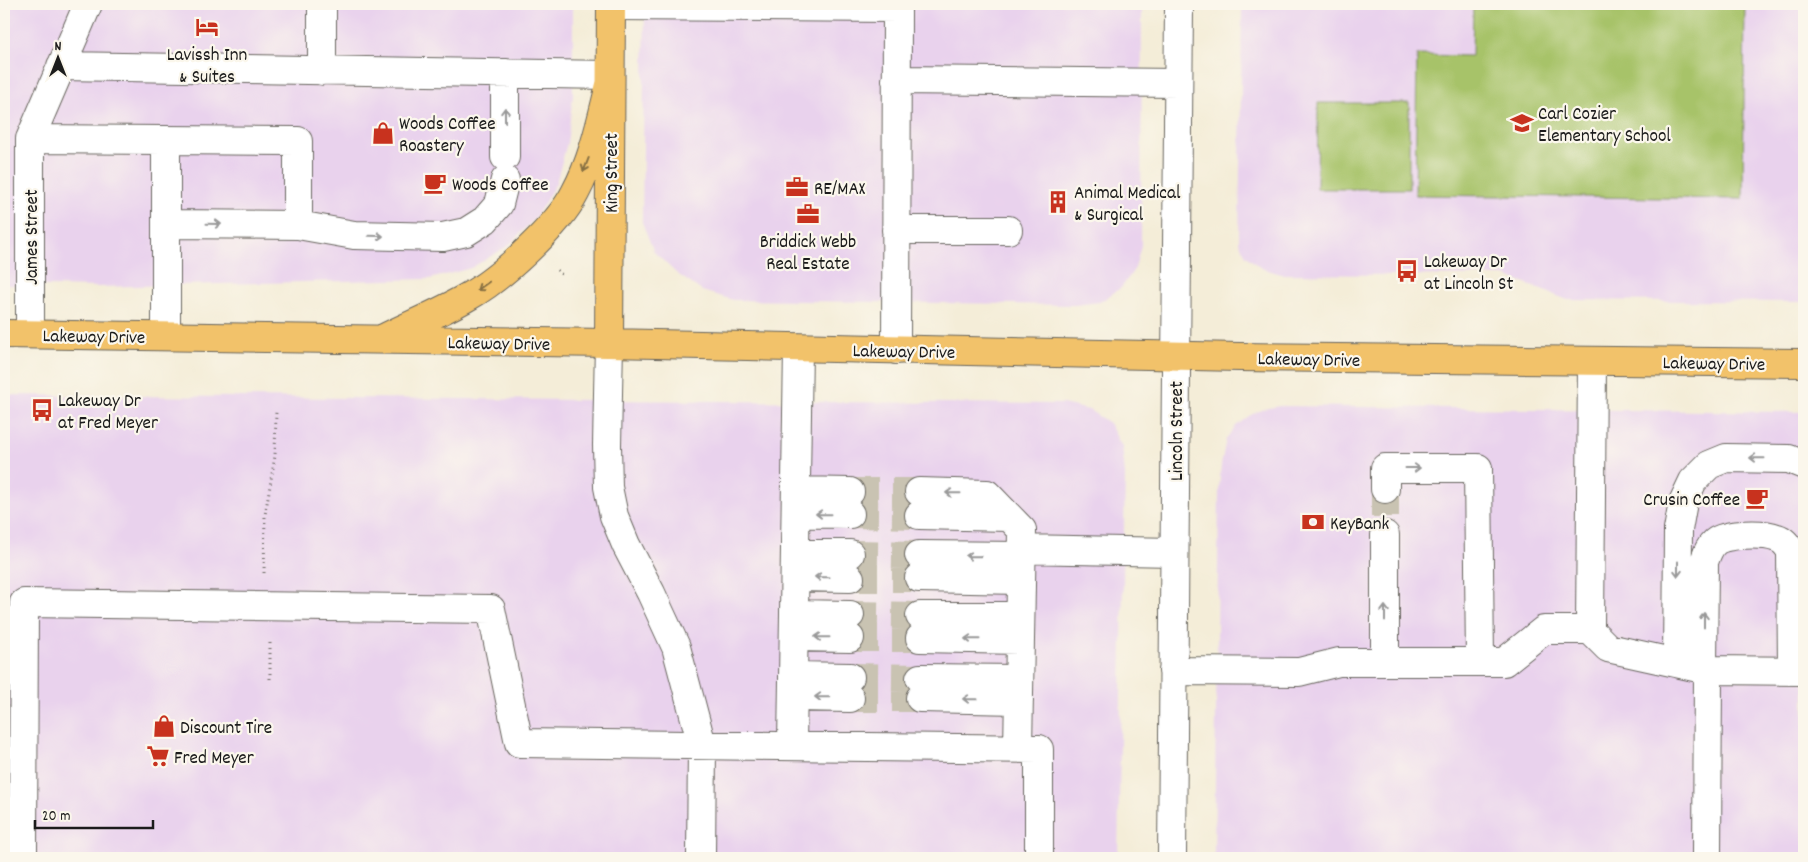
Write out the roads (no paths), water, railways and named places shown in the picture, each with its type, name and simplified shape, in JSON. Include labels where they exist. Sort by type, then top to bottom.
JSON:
[{"type":"main road","name":"King Street","points":[[609,343],[611,5]]},
{"type":"main road","points":[[379,340],[470,296],[499,275],[533,245],[556,221],[575,194],[595,142],[610,80]]},
{"type":"main road","name":"Lakeway Drive","points":[[4,334],[609,343],[1175,356],[1804,363]]},
{"type":"street","points":[[88,4],[30,139],[298,141],[298,225]]},
{"type":"street","points":[[322,4],[322,71]]},
{"type":"street","name":"Lincoln Street","points":[[1172,858],[1179,4]]},
{"type":"street","points":[[611,5],[897,6],[896,350]]},
{"type":"street","points":[[61,66],[505,74],[610,80]]},
{"type":"street","points":[[166,224],[298,225],[354,235],[443,237],[466,232],[486,220],[499,204],[505,168],[505,74]]},
{"type":"street","points":[[896,80],[1178,83]]},
{"type":"street","name":"James Street","points":[[30,139],[30,334]]},
{"type":"street","points":[[166,141],[166,336]]},
{"type":"street","points":[[896,230],[1008,230]]},
{"type":"street","points":[[609,343],[608,487],[612,506],[626,545],[676,647],[702,745],[701,858]]},
{"type":"street","points":[[792,746],[798,348]]},
{"type":"street","points":[[1590,630],[1592,361]]},
{"type":"street","points":[[1677,663],[1678,530],[1683,502],[1693,481],[1709,465],[1726,458],[1789,459],[1804,465]]},
{"type":"street","points":[[1385,488],[1385,468],[1478,468],[1480,662]]},
{"type":"street","points":[[1009,516],[920,504],[987,494],[1009,516],[1022,530],[1018,748]]},
{"type":"street","points":[[796,502],[850,503]]},
{"type":"street","points":[[1385,535],[1385,662]]},
{"type":"street","points":[[1173,671],[1299,672],[1339,662],[1504,662],[1544,630],[1590,630],[1608,648],[1706,669],[1798,670],[1791,551],[1784,542],[1777,538],[1767,536],[1728,536],[1716,541],[1708,549],[1704,562],[1706,669],[1707,858]]},
{"type":"street","points":[[920,567],[1174,552]]},
{"type":"street","points":[[795,565],[850,566]]},
{"type":"street","points":[[23,858],[14,715],[24,603],[491,609],[519,743],[1039,748],[1039,858]]},
{"type":"street","points":[[794,626],[850,626]]},
{"type":"street","points":[[920,627],[1020,628]]},
{"type":"street","points":[[793,687],[850,687]]},
{"type":"street","points":[[920,688],[1019,690]]},
{"type":"tunnel","points":[[1385,489],[1385,535]]},
{"type":"tunnel","points":[[850,492],[919,492]]},
{"type":"tunnel","points":[[850,514],[919,515]]},
{"type":"tunnel","points":[[850,554],[919,555]]},
{"type":"tunnel","points":[[850,578],[919,578]]},
{"type":"tunnel","points":[[850,615],[920,616]]},
{"type":"tunnel","points":[[850,638],[920,638]]},
{"type":"tunnel","points":[[850,677],[920,678]]},
{"type":"tunnel","points":[[850,698],[920,698]]},
{"type":"place","name":"Lavissh Inn & Suites","points":[[207,27]]},
{"type":"place","name":"Carl Cozier Elementary School","points":[[1522,123]]},
{"type":"place","name":"Woods Coffee Roastery","points":[[383,133]]},
{"type":"place","name":"Woods Coffee","points":[[435,183]]},
{"type":"place","name":"RE/MAX","points":[[797,187]]},
{"type":"place","name":"Animal Medical & Surgical","points":[[1058,202]]},
{"type":"place","name":"Briddick Webb Real Estate","points":[[808,214]]},
{"type":"place","name":"Lakeway Dr at Lincoln St","points":[[1407,271]]},
{"type":"place","name":"Lakeway Dr at Fred Meyer","points":[[42,410]]},
{"type":"place","name":"Crusin Coffee","points":[[1757,498]]},
{"type":"place","name":"KeyBank","points":[[1313,522]]},
{"type":"place","name":"Discount Tire","points":[[164,726]]},
{"type":"place","name":"Fred Meyer","points":[[158,756]]}]
